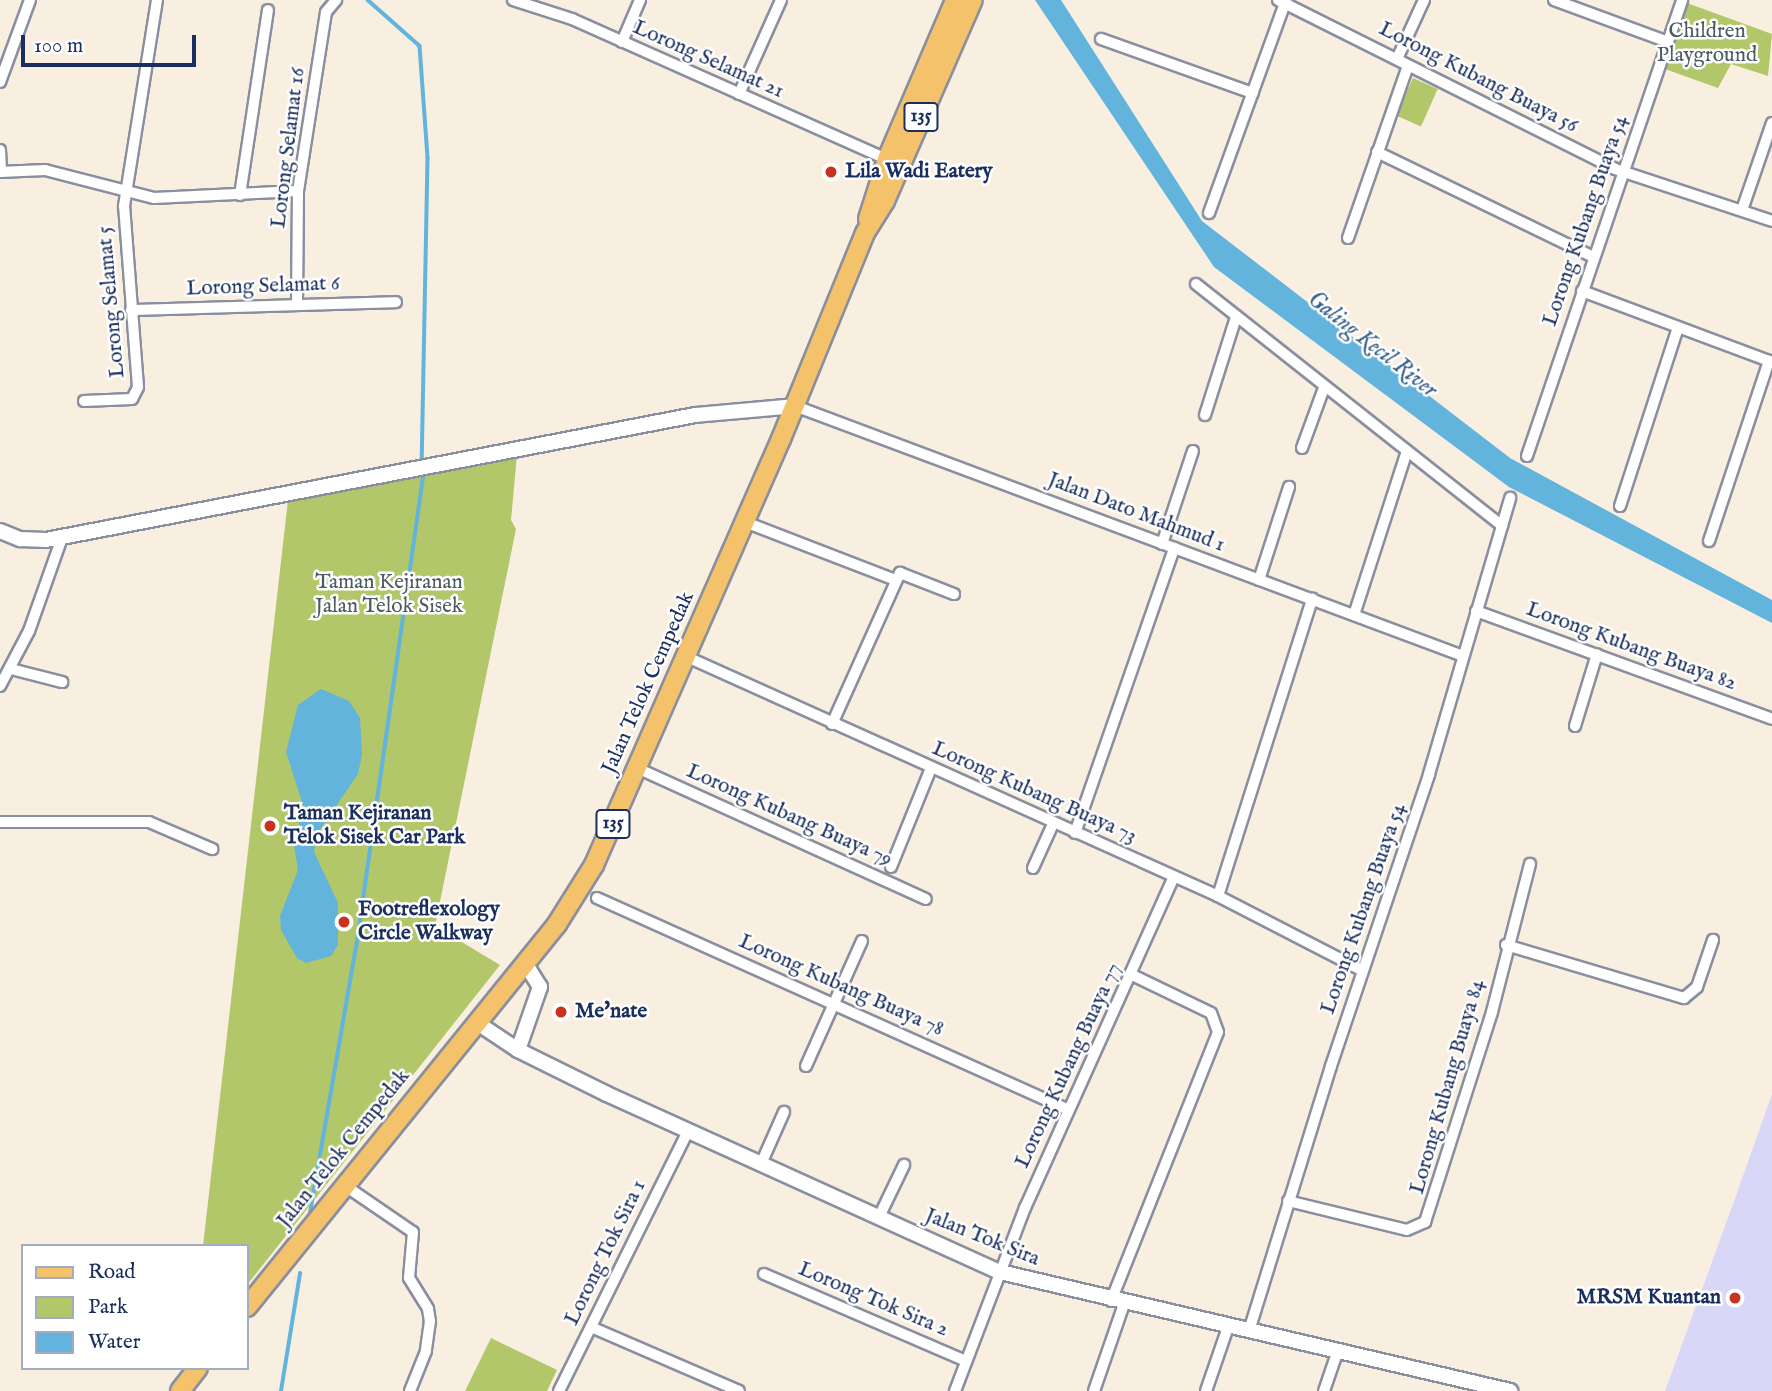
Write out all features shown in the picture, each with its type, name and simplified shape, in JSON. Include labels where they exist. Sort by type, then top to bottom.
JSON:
[{"type":"main road","name":"Jalan Telok Cempedak","points":[[248,1306],[583,885],[795,406],[865,233],[887,159],[956,0]]},
{"type":"main road","name":"Jalan Telok Cempedak","points":[[865,233],[885,201],[973,0]]},
{"type":"main road","points":[[180,1391],[196,1370]]},
{"type":"street","points":[[0,82],[30,0]]},
{"type":"street","name":"Lorong Selamat 16","points":[[297,305],[298,191],[326,12],[336,0]]},
{"type":"street","name":"Lorong Selamat 21","points":[[513,0],[622,42],[887,159]]},
{"type":"street","points":[[622,42],[640,0]]},
{"type":"street","points":[[739,94],[780,0]]},
{"type":"street","points":[[1397,59],[1424,0]]},
{"type":"street","points":[[1554,0],[1668,42]]},
{"type":"street","name":"Lorong Kubang Buaya 54","points":[[1527,456],[1682,0]]},
{"type":"street","name":"Lorong Selamat 5","points":[[84,401],[132,399],[137,395],[126,193],[157,1]]},
{"type":"street","points":[[1209,213],[1283,1]]},
{"type":"street","name":"Lorong Kubang Buaya 56","points":[[1283,1],[1408,66],[1624,171],[1772,221]]},
{"type":"street","points":[[240,195],[268,10]]},
{"type":"street","points":[[1101,39],[1253,93]]},
{"type":"street","points":[[1348,238],[1408,66]]},
{"type":"street","points":[[1742,210],[1772,123]]},
{"type":"street","points":[[0,150],[1,172],[45,170],[126,193],[166,199],[298,191]]},
{"type":"street","points":[[1377,152],[1593,257]]},
{"type":"street","points":[[1196,284],[1406,454],[1502,526]]},
{"type":"street","points":[[1582,291],[1770,361],[1709,541]]},
{"type":"street","name":"Lorong Selamat 6","points":[[131,310],[396,302]]},
{"type":"street","points":[[1205,415],[1236,317]]},
{"type":"street","points":[[1620,506],[1678,328]]},
{"type":"street","points":[[1302,449],[1324,388]]},
{"type":"street","points":[[0,531],[20,539],[62,538],[695,415],[795,406]]},
{"type":"street","name":"Jalan Dato Mahmud 1","points":[[795,406],[1463,656]]},
{"type":"street","points":[[1162,544],[1193,451]]},
{"type":"street","points":[[1354,615],[1406,454]]},
{"type":"street","points":[[1259,580],[1289,487]]},
{"type":"street","name":"Lorong Kubang Buaya 54","points":[[1249,1331],[1463,656],[1510,498]]},
{"type":"street","points":[[745,522],[895,580]]},
{"type":"street","points":[[0,686],[11,669],[62,538]]},
{"type":"street","points":[[1075,833],[1174,548]]},
{"type":"street","points":[[832,724],[895,580],[906,573],[954,594]]},
{"type":"street","points":[[1218,896],[1312,599]]},
{"type":"street","name":"Lorong Kubang Buaya 82","points":[[1476,611],[1772,719]]},
{"type":"street","points":[[1576,726],[1597,654]]},
{"type":"street","name":"Lorong Kubang Buaya 73","points":[[685,656],[1218,896],[1363,971]]},
{"type":"street","points":[[11,669],[62,682]]},
{"type":"street","name":"Lorong Kubang Buaya 79","points":[[637,768],[926,899]]},
{"type":"street","points":[[891,867],[930,768]]},
{"type":"street","points":[[0,822],[149,822],[212,849]]},
{"type":"street","points":[[1034,868],[1053,824]]},
{"type":"street","name":"Lorong Kubang Buaya 84","points":[[1289,1201],[1408,1230],[1425,1222],[1492,1012],[1506,945],[1530,864]]},
{"type":"street","name":"Lorong Kubang Buaya 77","points":[[955,1391],[999,1272],[1174,877]]},
{"type":"street","name":"Lorong Kubang Buaya 78","points":[[597,898],[1069,1110]]},
{"type":"street","points":[[1506,945],[1684,998],[1698,987],[1713,940]]},
{"type":"street","points":[[806,1066],[862,941]]},
{"type":"street","points":[[518,1051],[540,988],[524,962]]},
{"type":"street","points":[[1094,1391],[1117,1302],[1218,1032],[1211,1013],[1132,975]]},
{"type":"street","name":"Jalan Tok Sira","points":[[476,1022],[518,1051],[999,1272],[1117,1302],[1338,1349],[1510,1391]]},
{"type":"street","points":[[761,1164],[784,1112]]},
{"type":"street","name":"Lorong Tok Sira 1","points":[[559,1391],[688,1131]]},
{"type":"street","points":[[879,1217],[904,1165]]},
{"type":"street","points":[[344,1185],[413,1232],[409,1278],[428,1310],[426,1351],[410,1391]]},
{"type":"street","name":"Lorong Tok Sira 2","points":[[764,1274],[966,1361]]},
{"type":"street","points":[[591,1327],[739,1391]]},
{"type":"street","points":[[1206,1391],[1227,1327]]},
{"type":"street","points":[[1324,1391],[1338,1349]]},
{"type":"shaded area","name":"MRSM Kuantan","points":[[1772,1094],[1772,1391],[1665,1391],[1733,1204]]},
{"type":"green space","name":"Children Playground","points":[[1687,3],[1772,34],[1768,76],[1731,64],[1718,88],[1665,69]]},
{"type":"green space","points":[[1413,78],[1438,89],[1421,126],[1396,115]]},
{"type":"green space","name":"Taman Kejiranan Jalan Telok Sisek","points":[[517,455],[511,520],[516,529],[435,926],[500,965],[248,1284],[248,1244],[203,1244],[288,500]]},
{"type":"green space","points":[[491,1338],[557,1370],[547,1391],[465,1391]]},
{"type":"water","points":[[1035,0],[1061,0],[1202,221],[1510,458],[1772,600],[1772,623],[1509,487],[1214,267]]},
{"type":"water","points":[[321,689],[349,701],[360,718],[362,755],[358,774],[317,834],[314,852],[338,903],[338,945],[331,956],[306,963],[297,958],[281,930],[280,916],[298,870],[294,845],[303,805],[286,752],[298,705]]},
{"type":"waterway","points":[[368,0],[420,46],[428,158],[422,461]]},
{"type":"waterway","points":[[310,1213],[356,948],[423,476]]},
{"type":"waterway","points":[[281,1391],[300,1274]]},
{"type":"place","name":"Lila Wadi Eatery","points":[[831,172]]},
{"type":"place","name":"Taman Kejiranan Telok Sisek Car Park","points":[[270,826]]},
{"type":"place","name":"Footreflexology Circle Walkway","points":[[344,922]]},
{"type":"place","name":"Me'nate","points":[[561,1012]]},
{"type":"place","name":"MRSM Kuantan","points":[[1735,1298]]},
{"type":"water label","name":"Galing Kecil River","points":[[1372,345]]}]
